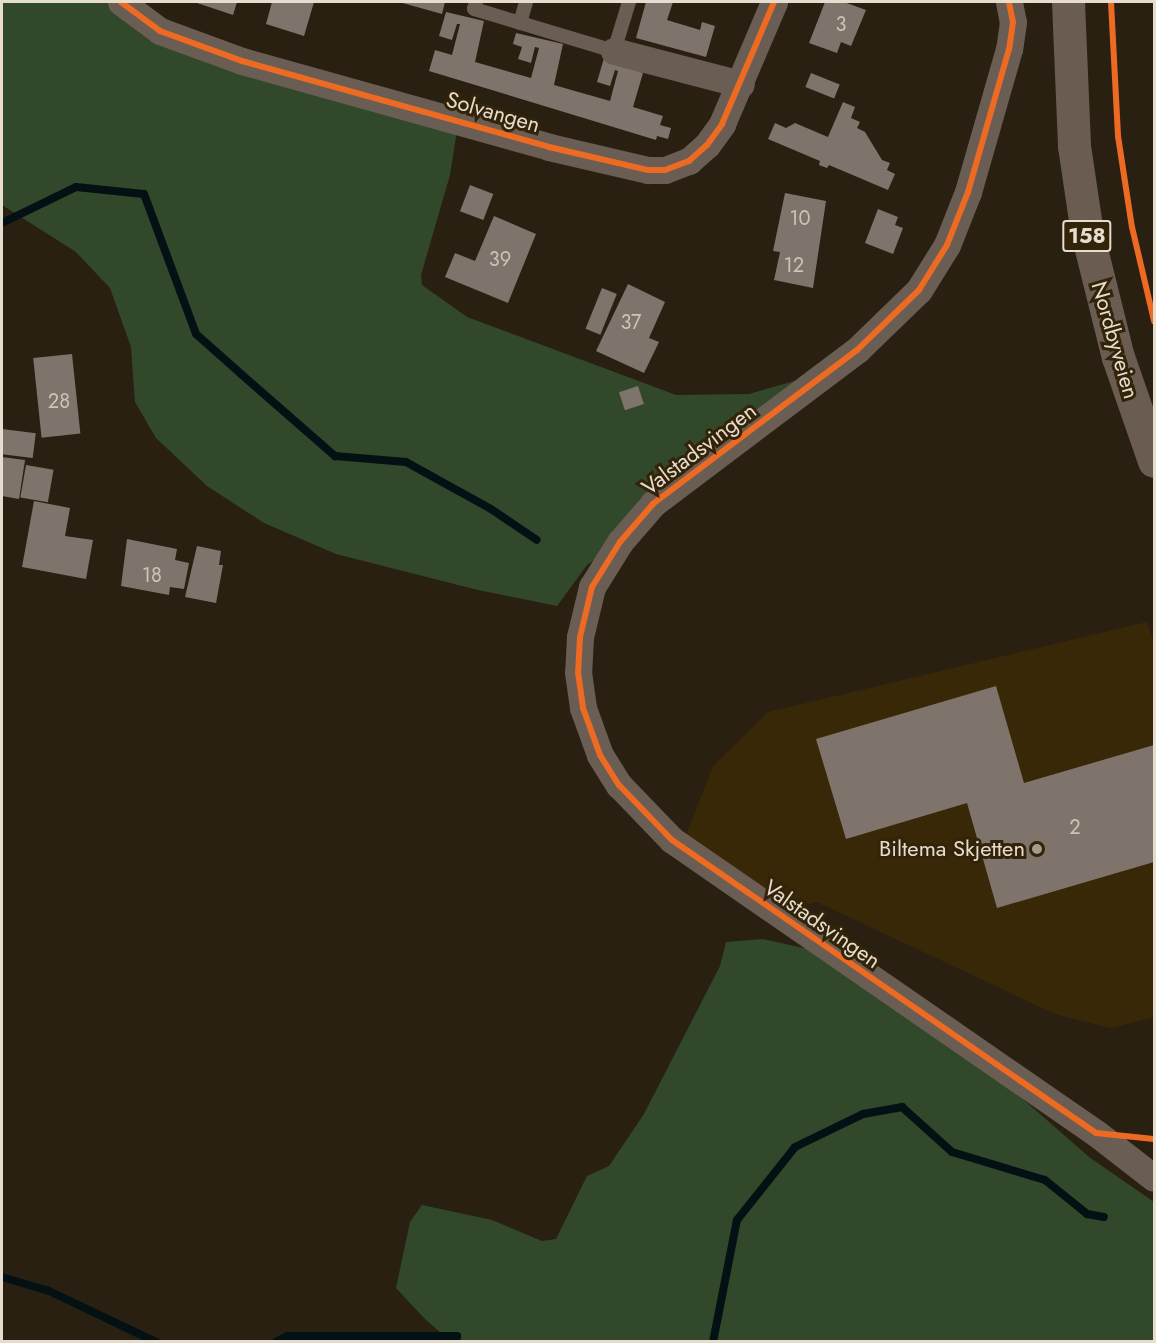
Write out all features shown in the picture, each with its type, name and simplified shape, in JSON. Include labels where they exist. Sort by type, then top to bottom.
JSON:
[{"type":"main road","name":"Nordbyveien","points":[[1068,2],[1074,146],[1087,233],[1118,357],[1155,461]]},
{"type":"street","name":"Solvangen","points":[[121,2],[160,31],[242,61],[549,147],[648,170],[664,170],[689,161],[707,145],[722,124],[741,84],[774,2]]},
{"type":"street","name":"Valstadsvingen","points":[[1009,2],[1013,22],[1009,49],[968,192],[942,254],[919,290],[857,350],[653,504],[620,542],[592,587],[580,637],[579,681],[582,708],[600,755],[619,785],[672,840],[1096,1133],[1155,1178]]},
{"type":"street","points":[[614,51],[741,84]]},
{"type":"lane","points":[[476,2],[474,9],[614,51],[629,2]]},
{"type":"lane","points":[[520,23],[526,2]]},
{"type":"shaded area","points":[[1147,622],[1154,642],[1154,1017],[1110,1028],[1055,1014],[817,902],[789,909],[685,838],[713,766],[768,712]]},
{"type":"green space","points":[[2,2],[119,2],[141,23],[458,124],[450,175],[421,275],[422,285],[467,317],[676,395],[749,394],[805,378],[644,526],[587,565],[557,606],[478,590],[336,554],[264,523],[207,486],[156,438],[135,402],[131,347],[110,288],[76,252],[2,205]]},
{"type":"green space","points":[[763,939],[812,950],[1000,1079],[1089,1157],[1154,1202],[1154,1341],[450,1341],[424,1318],[396,1288],[410,1222],[422,1205],[492,1220],[542,1241],[556,1239],[587,1176],[609,1166],[644,1114],[720,966],[726,942]]},
{"type":"building","points":[[194,2],[237,2],[233,15]]},
{"type":"building","points":[[272,2],[314,2],[304,36],[266,24]]},
{"type":"building","points":[[399,2],[445,2],[442,14]]},
{"type":"building","points":[[646,2],[673,2],[667,20],[700,30],[702,22],[715,26],[706,57],[636,38]]},
{"type":"building","points":[[825,2],[844,2],[866,10],[851,46],[841,42],[837,53],[809,43]]},
{"type":"building","points":[[446,12],[484,21],[475,62],[531,78],[539,48],[535,47],[531,63],[518,59],[522,47],[513,44],[516,33],[563,44],[554,85],[610,101],[618,71],[615,70],[610,86],[597,82],[604,58],[643,73],[633,107],[663,116],[660,125],[671,128],[668,139],[657,136],[656,140],[429,71],[435,50],[452,55],[460,24],[457,24],[452,40],[439,36]]},
{"type":"building","points":[[811,73],[840,85],[834,99],[805,87]]},
{"type":"building","points":[[843,102],[855,107],[851,118],[860,122],[857,128],[865,132],[882,160],[890,163],[887,170],[895,174],[888,190],[829,165],[827,168],[819,165],[820,161],[768,139],[775,123],[786,128],[795,123],[828,137]]},
{"type":"building","points":[[470,185],[493,194],[483,220],[460,211]]},
{"type":"building","points":[[785,193],[826,201],[813,288],[774,280],[780,252],[773,251]]},
{"type":"building","points":[[878,209],[898,217],[895,225],[903,228],[893,254],[865,243]]},
{"type":"building","points":[[494,216],[536,234],[508,303],[445,277],[455,253],[475,261]]},
{"type":"building","points":[[628,284],[665,302],[649,338],[659,342],[644,373],[596,351]]},
{"type":"building","points":[[602,288],[617,294],[600,335],[586,329]]},
{"type":"building","points":[[72,354],[80,434],[42,438],[33,358]]},
{"type":"building","points":[[638,386],[644,404],[625,410],[619,392]]},
{"type":"building","points":[[2,429],[36,433],[33,458],[2,454]]},
{"type":"building","points":[[2,457],[25,460],[19,499],[2,496]]},
{"type":"building","points":[[26,465],[54,470],[48,502],[20,497]]},
{"type":"building","points":[[34,501],[70,508],[65,536],[93,540],[86,579],[22,567]]},
{"type":"building","points":[[127,539],[177,549],[175,560],[189,563],[184,589],[170,587],[169,595],[121,586]]},
{"type":"building","points":[[197,546],[221,551],[219,565],[223,565],[216,603],[185,597]]},
{"type":"building","points":[[996,686],[1024,783],[1154,745],[1154,862],[997,908],[967,803],[846,839],[816,739]]},
{"type":"waterway","points":[[2,223],[76,187],[144,194],[196,334],[241,374],[335,456],[406,462],[491,509],[537,540]]},
{"type":"waterway","points":[[713,1342],[737,1220],[795,1147],[863,1114],[902,1107],[952,1152],[1045,1180],[1087,1214],[1104,1217]]},
{"type":"waterway","points":[[2,1277],[49,1291],[156,1342]]},
{"type":"waterway","points":[[276,1342],[287,1336],[457,1336],[456,1342]]},
{"type":"cycle path","points":[[121,2],[160,31],[242,61],[549,147],[648,170],[665,170],[689,161],[707,145],[722,124],[774,2]]},
{"type":"cycle path","points":[[1009,2],[1013,22],[1009,49],[968,192],[947,245],[919,290],[857,350],[653,504],[620,542],[592,587],[580,637],[578,672],[583,708],[600,755],[619,785],[672,840],[1096,1133],[1154,1139]]},
{"type":"cycle path","points":[[1111,2],[1118,136],[1132,227],[1154,321]]},
{"type":"place","name":"Biltema Skjetten","points":[[1037,849]]}]
